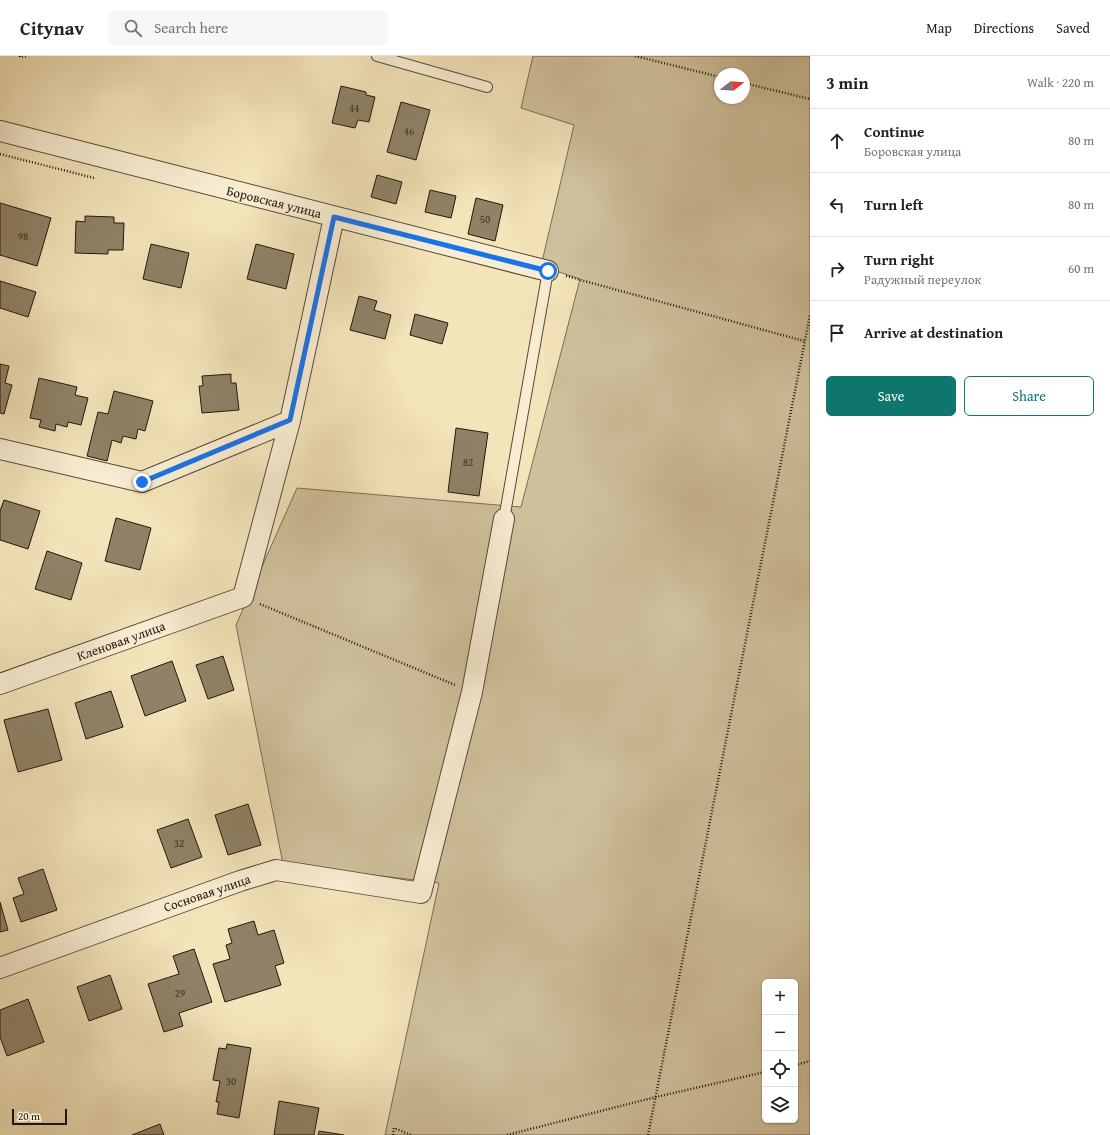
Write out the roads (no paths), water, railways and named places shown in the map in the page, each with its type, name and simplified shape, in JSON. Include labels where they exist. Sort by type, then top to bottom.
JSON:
[{"type":"street","name":"Боровская улица","points":[[0,131],[548,271]]},
{"type":"street","points":[[0,449],[142,482],[290,420],[334,217]]},
{"type":"street","name":"Кленовая улица","points":[[0,684],[242,597],[290,420]]},
{"type":"street","name":"Сосновая улица","points":[[0,968],[240,881],[276,870],[421,894],[472,692],[504,519]]},
{"type":"lane","points":[[377,56],[487,87]]},
{"type":"lane","points":[[504,519],[548,271]]}]
